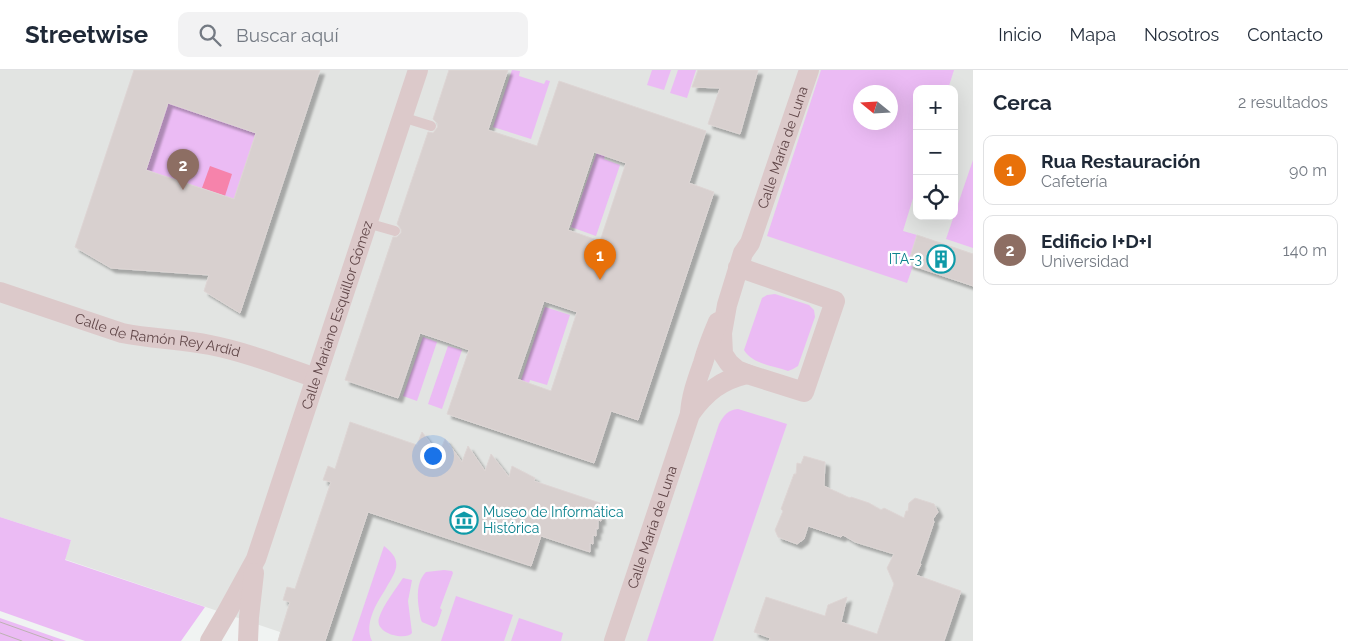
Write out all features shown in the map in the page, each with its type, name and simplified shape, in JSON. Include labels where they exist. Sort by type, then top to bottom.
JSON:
[{"type":"street","name":"Calle Mariano Esquillor Gómez","points":[[210,641],[256,559],[418,70]]},
{"type":"street","name":"Calle María de Luna","points":[[741,260],[738,239],[795,70]]},
{"type":"street","name":"Calle María de Luna","points":[[741,260],[835,300],[804,392],[747,374],[732,367],[723,354],[722,333],[727,305],[741,260],[750,243],[808,70]]},
{"type":"street","name":"Calle de Ramón Rey Ardid","points":[[0,292],[122,333],[212,345],[316,378]]},
{"type":"street","name":"Calle María de Luna","points":[[614,641],[690,414],[694,387],[712,334],[727,305]]},
{"type":"street","name":"Calle María de Luna","points":[[690,414],[704,397],[720,384],[729,379],[747,374]]},
{"type":"street","name":"Calle Mariano Esquillor Gómez","points":[[248,641],[256,559]]},
{"type":"lane","points":[[402,117],[431,126]]},
{"type":"lane","points":[[367,223],[395,232]]},
{"type":"shaded area","points":[[0,70],[973,70],[973,641],[278,641],[280,632],[64,559],[71,540],[0,517]]},
{"type":"shaded area","points":[[512,70],[520,71],[519,76],[544,84],[546,80],[550,81],[531,139],[493,127]]},
{"type":"shaded area","points":[[652,70],[671,70],[664,90],[647,85]]},
{"type":"shaded area","points":[[678,70],[696,70],[687,98],[670,93]]},
{"type":"shaded area","points":[[821,70],[954,70],[949,85],[913,85],[913,198],[903,231],[917,235],[908,264],[913,266],[907,283],[767,236]]},
{"type":"shaded area","points":[[168,103],[256,133],[234,199],[146,170]]},
{"type":"shaded area","points":[[614,103],[622,106],[604,159],[620,165],[596,236],[571,227]]},
{"type":"shaded area","points":[[973,160],[973,248],[946,239],[952,220],[958,220],[958,204]]},
{"type":"shaded area","points":[[210,166],[232,174],[225,196],[202,188]]},
{"type":"shaded area","points":[[775,294],[809,305],[814,310],[815,317],[798,366],[788,371],[764,364],[752,358],[744,350],[762,298]]},
{"type":"shaded area","points":[[545,307],[570,315],[547,385],[530,380],[513,435],[504,432]]},
{"type":"shaded area","points":[[423,337],[437,342],[417,401],[403,396]]},
{"type":"shaded area","points":[[448,346],[462,350],[442,409],[428,404]]},
{"type":"shaded area","points":[[738,409],[787,424],[713,641],[647,641],[719,424],[732,410]]},
{"type":"shaded area","points":[[0,517],[71,540],[65,560],[205,607],[181,641],[85,641],[0,611]]},
{"type":"shaded area","points":[[384,546],[394,557],[396,567],[372,614],[369,628],[372,641],[352,641]]},
{"type":"shaded area","points":[[452,571],[453,573],[440,608],[442,610],[437,625],[434,627],[421,620],[418,589],[426,572]]},
{"type":"shaded area","points":[[403,578],[412,580],[408,601],[412,633],[398,636],[381,628],[379,618],[383,608]]},
{"type":"shaded area","points":[[456,596],[513,615],[504,641],[441,641]]},
{"type":"shaded area","points":[[0,618],[66,641],[0,641]]},
{"type":"shaded area","points":[[519,618],[563,633],[561,641],[511,641]]},
{"type":"building","points":[[134,70],[320,70],[240,313],[204,291],[209,275],[111,268],[75,247]],"holes":[[[168,103],[256,133],[234,199],[146,170]]]},
{"type":"building","points":[[449,70],[508,70],[488,130],[537,146],[559,81],[706,131],[689,183],[714,192],[638,420],[611,411],[594,463],[447,414],[469,350],[420,333],[398,398],[345,380],[393,237],[397,237],[401,233],[401,229],[397,224],[428,132],[433,133],[437,128],[438,124],[433,119]],"holes":[[[594,152],[626,163],[600,241],[568,230]],[[544,301],[577,312],[551,391],[517,379]]]},
{"type":"building","points":[[698,70],[758,70],[740,134],[708,124],[720,88],[692,87]]},
{"type":"building","name":"ITA-3","points":[[917,235],[973,254],[973,286],[908,264]]},
{"type":"building","points":[[350,422],[417,445],[422,432],[439,454],[445,439],[462,462],[468,446],[485,471],[491,454],[509,477],[512,466],[535,478],[534,481],[600,503],[601,521],[598,520],[596,536],[593,535],[593,544],[590,543],[590,552],[541,536],[531,566],[368,512],[325,641],[278,641],[290,602],[283,600],[287,587],[295,589],[331,482],[323,480],[328,466],[335,469]]},
{"type":"building","points":[[804,456],[825,462],[824,486],[850,498],[869,503],[881,510],[884,508],[904,518],[906,511],[908,511],[909,503],[915,498],[934,504],[938,512],[933,519],[934,522],[916,575],[961,591],[944,641],[769,641],[770,638],[754,632],[766,597],[825,616],[828,605],[847,597],[841,622],[877,634],[894,584],[887,568],[894,554],[855,542],[843,535],[841,537],[808,526],[804,539],[797,544],[778,537],[775,530],[783,511],[781,509],[794,474],[796,474],[797,463],[801,464]]},
{"type":"tram line","points":[[0,622],[53,641]]},
{"type":"tram line","points":[[0,633],[22,641]]},
{"type":"place","name":"Edificio I+D+I","points":[[183,190]]},
{"type":"place","name":"ITA-3","points":[[941,259]]},
{"type":"place","name":"Rua Restauración","points":[[600,280]]},
{"type":"place","name":"Museo de Informática Histórica","points":[[464,520]]}]
